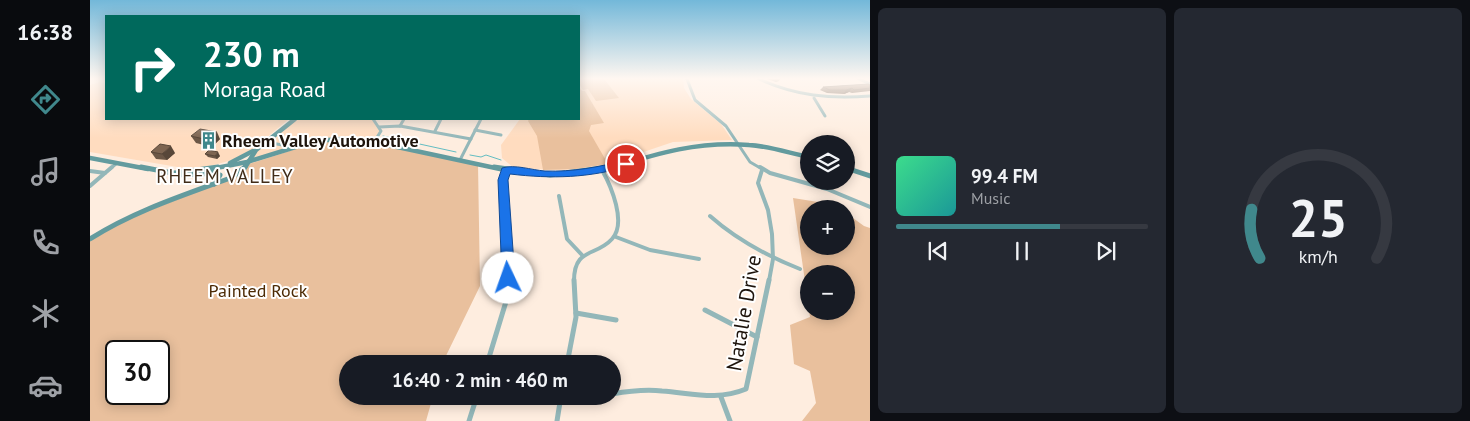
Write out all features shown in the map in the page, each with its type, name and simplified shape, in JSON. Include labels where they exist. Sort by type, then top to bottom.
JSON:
[{"type":"main road","points":[[214,170],[256,150],[294,120]]},
{"type":"main road","points":[[246,163],[293,147],[328,140],[357,139],[506,170],[550,175],[602,170],[679,148],[709,145],[739,144],[800,155]]},
{"type":"main road","points":[[90,158],[174,173],[214,170],[327,142],[356,142],[398,147]]},
{"type":"main road","points":[[90,239],[145,210],[214,186],[233,177],[256,150]]},
{"type":"main road","points":[[214,170],[220,175],[214,186]]},
{"type":"main road","points":[[855,171],[870,176]]},
{"type":"street","points":[[694,99],[726,126],[747,159],[762,170],[827,189],[870,207]]},
{"type":"street","points":[[814,99],[825,116]]},
{"type":"street","points":[[374,120],[381,133],[374,142]]},
{"type":"street","points":[[400,126],[403,120]]},
{"type":"street","points":[[435,132],[441,120]]},
{"type":"street","points":[[460,160],[480,120]]},
{"type":"street","points":[[379,127],[400,126],[471,139]]},
{"type":"street","points":[[475,130],[501,135]]},
{"type":"street","points":[[266,142],[293,147]]},
{"type":"street","points":[[90,186],[117,162]]},
{"type":"street","points":[[490,355],[508,295],[503,180],[506,170]]},
{"type":"street","points":[[569,355],[576,313],[575,267],[583,256],[616,237],[620,226],[618,212],[608,181],[602,170]]},
{"type":"street","name":"Natalie Drive","points":[[621,393],[638,390],[666,391],[694,396],[721,397],[734,395],[746,388],[773,258],[768,210],[758,183],[762,170]]},
{"type":"street","points":[[90,171],[105,173]]},
{"type":"street","points":[[559,196],[567,239],[583,256]]},
{"type":"street","points":[[710,216],[737,239],[773,258],[800,269]]},
{"type":"street","points":[[616,237],[650,250],[699,259]]},
{"type":"street","points":[[705,310],[757,337]]},
{"type":"street","points":[[576,313],[616,320]]},
{"type":"street","points":[[721,397],[730,421]]},
{"type":"street","points":[[469,421],[474,405]]},
{"type":"street","points":[[556,421],[559,405]]},
{"type":"shaded area","points":[[90,99],[105,99],[105,120],[288,120],[243,157],[214,165],[189,169],[90,152]]},
{"type":"shaded area","points":[[580,99],[691,99],[721,124],[732,140],[673,142],[608,164],[559,170],[514,168],[502,158],[501,145],[519,120],[580,120]]},
{"type":"shaded area","points":[[294,120],[374,120],[381,131],[377,140],[315,144],[246,165],[253,153]]},
{"type":"green space","points":[[580,99],[590,99],[604,123],[591,125],[589,131],[608,164],[576,169],[543,170],[537,136],[528,121],[580,120]]},
{"type":"green space","points":[[594,99],[614,99],[596,101]]},
{"type":"green space","name":"Painted Rock","points":[[329,142],[386,145],[478,164],[480,286],[446,355],[339,355],[339,405],[430,405],[426,421],[90,421],[90,239],[112,225],[227,180],[246,165],[299,148]]},
{"type":"green space","points":[[793,198],[806,200],[800,200],[800,247]]},
{"type":"green space","points":[[855,220],[870,228],[870,421],[802,421],[816,403],[810,371],[794,364],[790,325],[802,320],[855,320],[855,265],[803,265],[801,255],[855,255]]},
{"type":"building","points":[[200,129],[217,132],[208,140],[191,136]]},
{"type":"building","points":[[160,144],[171,146],[162,154],[151,152]]},
{"type":"building","points":[[209,150],[218,152],[215,156],[205,154]]},
{"type":"waterway","points":[[383,136],[456,152]]},
{"type":"waterway","points":[[470,155],[481,157],[486,155],[501,160]]},
{"type":"place","name":"Rheem Valley Automotive","points":[[208,141]]},
{"type":"district","name":"RHEEM VALLEY","points":[[225,176]]},
{"type":"route","points":[[508,278],[503,180],[506,170],[534,174],[573,174],[626,164]]}]
